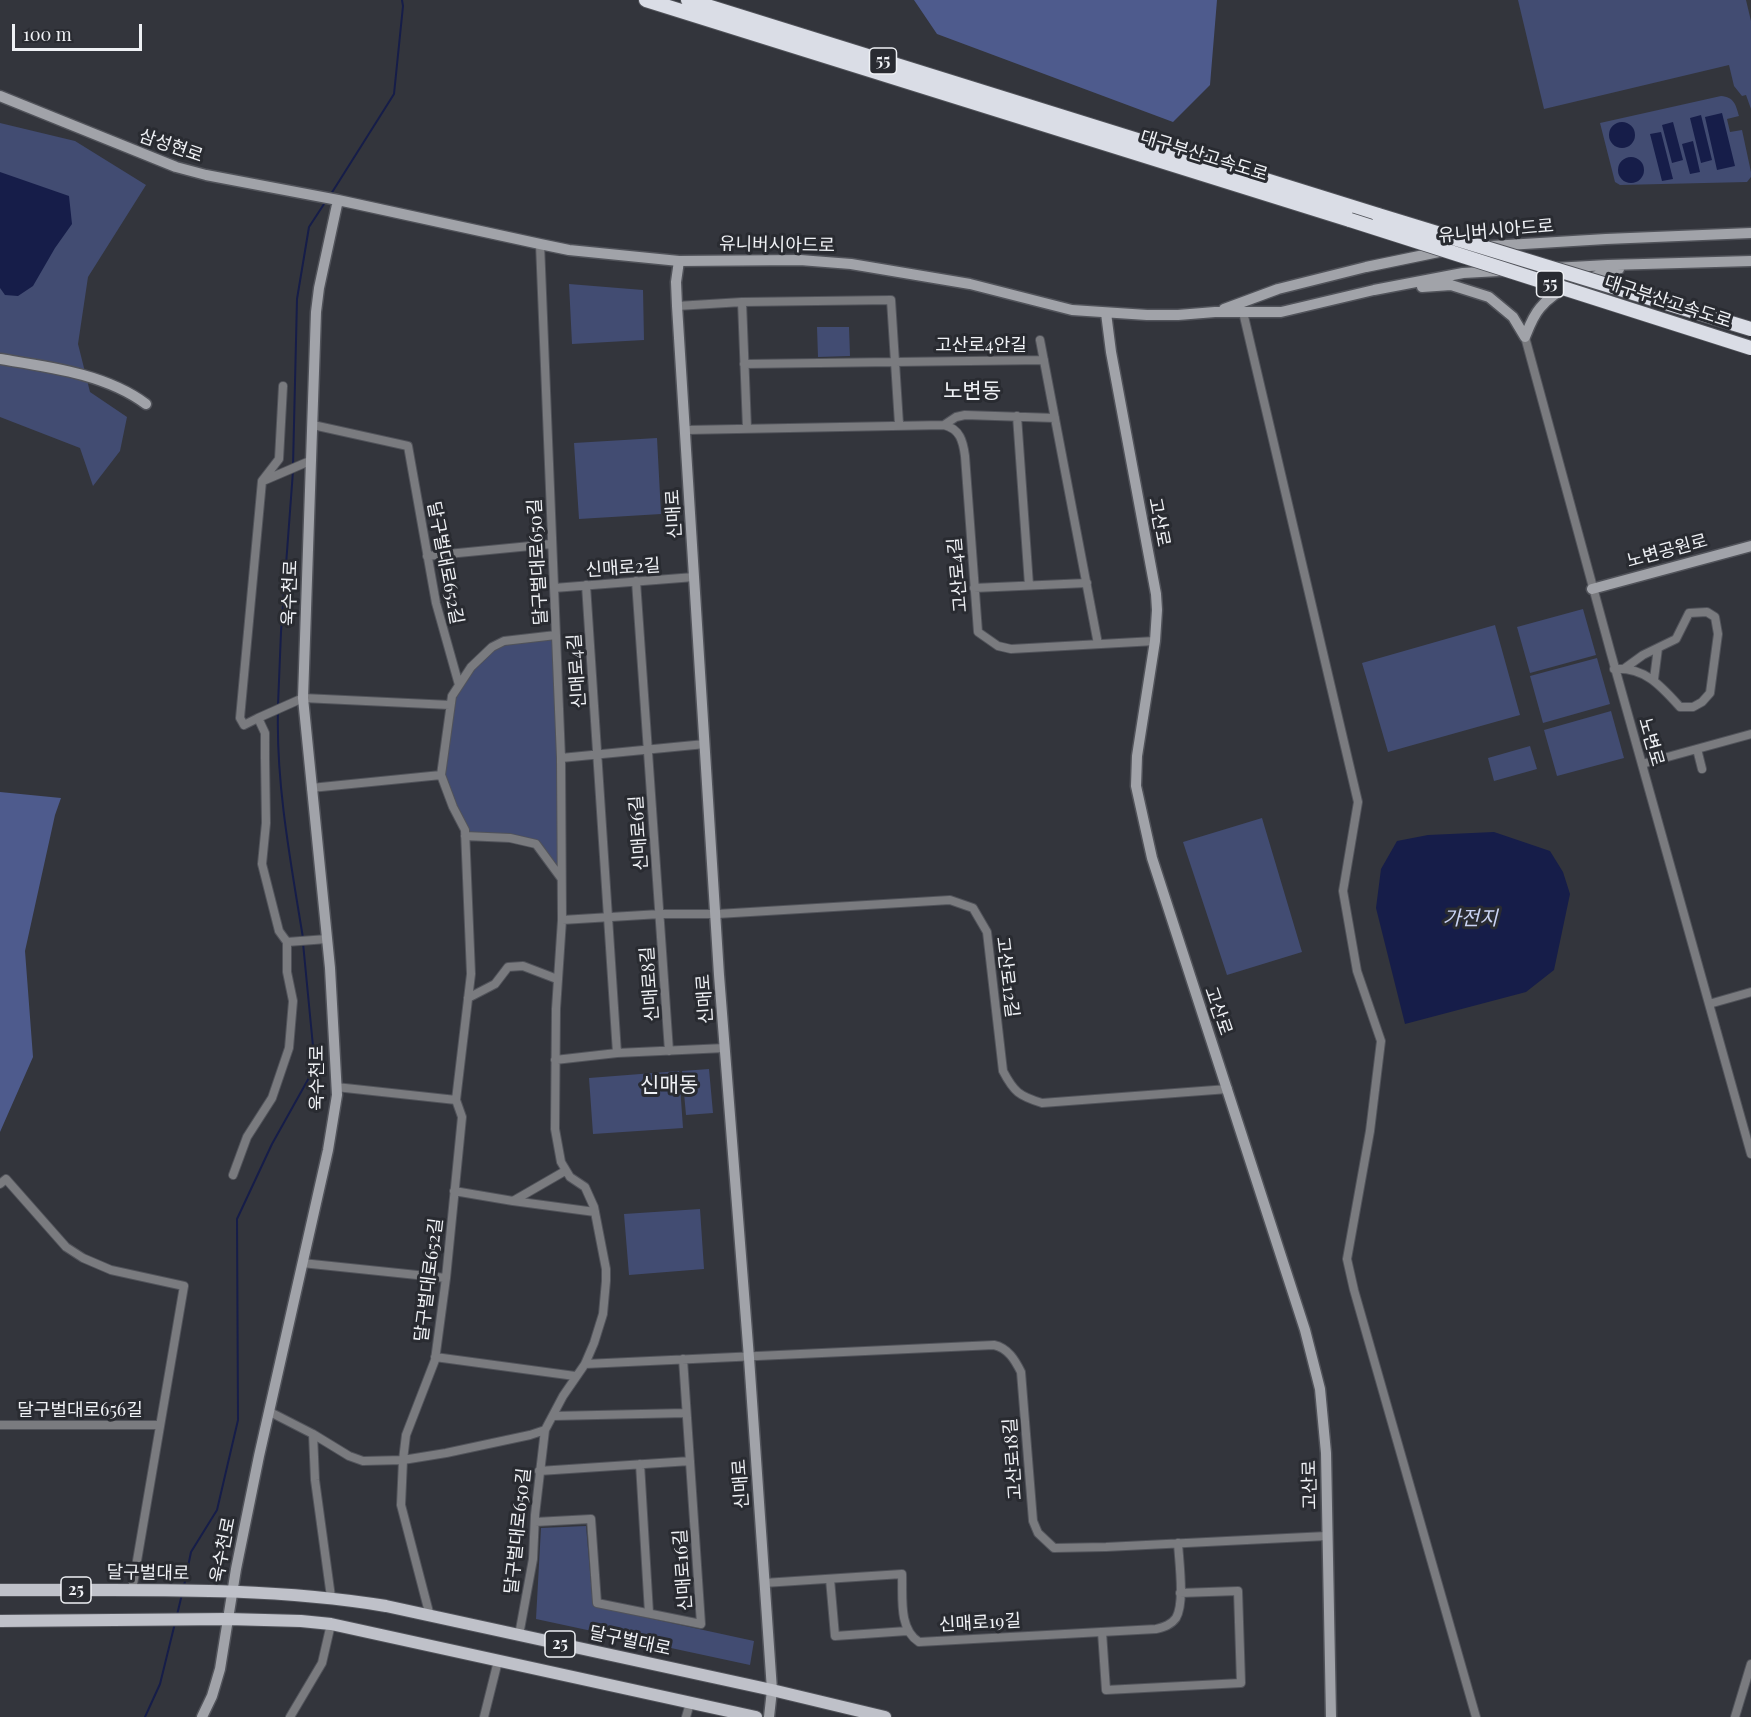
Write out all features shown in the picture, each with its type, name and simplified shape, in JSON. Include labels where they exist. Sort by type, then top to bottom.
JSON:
[{"type":"highway","name":"대구부산고속도로","points":[[646,0],[1056,122]]},
{"type":"highway","name":"대구부산고속도로","points":[[688,0],[1350,220],[1751,348]]},
{"type":"highway","name":"대구부산고속도로","points":[[1113,140],[1378,215],[1751,329]]},
{"type":"main road","name":"삼성현로","points":[[0,96],[176,167],[206,175],[338,200]]},
{"type":"main road","name":"유니버시아드로","points":[[338,200],[569,250],[679,261],[800,260],[851,264],[970,284],[1072,310],[1106,313],[1178,315],[1215,312],[1281,312],[1374,290],[1462,273],[1751,261]]},
{"type":"main road","name":"욱수천로","points":[[202,1717],[212,1696],[220,1669],[232,1592],[259,1456],[328,1150],[337,1095],[327,939],[303,698],[316,312],[338,200]]},
{"type":"main road","name":"유니버시아드로","points":[[1215,312],[1278,289],[1366,267],[1458,248],[1751,233]]},
{"type":"main road","name":"신매로","points":[[679,261],[676,282],[677,306],[725,1048],[772,1690],[769,1717]]},
{"type":"main road","points":[[1525,337],[1540,307],[1565,287],[1637,264]]},
{"type":"main road","points":[[1374,290],[1451,285],[1489,297],[1513,317],[1525,337]]},
{"type":"main road","name":"고산로","points":[[1106,313],[1111,352],[1156,594],[1155,641],[1137,756],[1136,786],[1152,858],[1305,1330],[1320,1389],[1326,1453],[1331,1717]]},
{"type":"main road","points":[[0,359],[41,366],[100,381],[132,394],[146,404]]},
{"type":"main road","name":"노변공원로","points":[[1592,589],[1751,546]]},
{"type":"main road","name":"달구벌대로","points":[[0,1590],[152,1590],[331,1597],[519,1635],[885,1717]]},
{"type":"main road","points":[[0,1621],[228,1620]]},
{"type":"main road","name":"25","points":[[228,1620],[301,1621],[331,1624],[756,1717]]},
{"type":"street","name":"달구벌대로650길","points":[[519,1635],[533,1559],[539,1471],[545,1430],[575,1376],[585,1364],[600,1327],[606,1281],[606,1269],[591,1197],[585,1187],[565,1171],[556,1143],[557,979],[562,920],[561,758],[540,244]]},
{"type":"street","points":[[677,306],[742,302],[891,300],[898,424]]},
{"type":"street","points":[[742,302],[747,428]]},
{"type":"street","points":[[1243,312],[1359,802],[1343,891],[1357,971],[1381,1041],[1370,1131],[1347,1259],[1476,1717]]},
{"type":"street","name":"노변로","points":[[1525,337],[1614,669],[1751,1154]]},
{"type":"street","points":[[1040,340],[1044,360]]},
{"type":"street","name":"고산로4안길","points":[[744,364],[895,360],[1044,360],[1098,644]]},
{"type":"street","points":[[283,386],[279,459],[262,481],[240,718],[244,724],[303,698],[450,705]]},
{"type":"street","points":[[686,430],[944,424],[965,415],[1055,418]]},
{"type":"street","points":[[1017,416],[1029,585]]},
{"type":"street","name":"고산로4길","points":[[944,424],[956,430],[963,445],[978,632],[998,646],[1011,649],[1155,641]]},
{"type":"street","name":"달구벌대로652길","points":[[313,425],[408,446],[436,603],[459,686]]},
{"type":"street","points":[[262,481],[312,460]]},
{"type":"street","points":[[427,556],[551,544]]},
{"type":"street","name":"신매로2길","points":[[554,588],[694,577]]},
{"type":"street","points":[[636,581],[647,750]]},
{"type":"street","points":[[974,588],[1087,583]]},
{"type":"street","name":"신매로4길","points":[[586,585],[598,754]]},
{"type":"street","points":[[1614,669],[1625,668],[1654,679],[1680,708],[1693,707],[1702,702],[1710,693],[1718,633],[1715,617],[1707,612],[1689,613],[1676,639],[1643,655],[1625,668]]},
{"type":"street","name":"달구벌대로652길","points":[[430,1616],[400,1505],[406,1435],[435,1357],[447,1278],[462,1118],[456,1100],[471,974],[465,830],[441,775],[452,696],[471,667],[492,647],[504,641],[556,635]]},
{"type":"street","points":[[1654,679],[1658,648]]},
{"type":"street","points":[[233,1175],[248,1137],[272,1098],[289,1048],[293,1000],[287,972],[287,942],[279,931],[262,864],[266,823],[265,757],[264,733],[258,718]]},
{"type":"street","points":[[1642,764],[1751,734]]},
{"type":"street","points":[[561,758],[705,744]]},
{"type":"street","points":[[1697,749],[1702,769]]},
{"type":"street","name":"신매로6길","points":[[647,750],[660,914]]},
{"type":"street","name":"신매로6길","points":[[598,754],[607,918]]},
{"type":"street","points":[[311,788],[441,775]]},
{"type":"street","points":[[465,836],[510,838],[536,844],[561,878]]},
{"type":"street","name":"고산로12길","points":[[717,914],[950,900],[967,905],[973,908],[987,932],[1003,1071],[1012,1088],[1024,1098],[1042,1103],[1227,1089]]},
{"type":"street","points":[[562,920],[660,914],[717,914]]},
{"type":"street","name":"신매로8길","points":[[660,914],[669,1051]]},
{"type":"street","points":[[607,918],[617,1053]]},
{"type":"street","points":[[287,942],[327,939]]},
{"type":"street","points":[[468,998],[495,984],[508,967],[523,966],[557,979]]},
{"type":"street","points":[[1709,1004],[1751,992]]},
{"type":"street","points":[[555,1060],[617,1053],[725,1048]]},
{"type":"street","points":[[336,1087],[456,1100]]},
{"type":"street","points":[[513,1201],[565,1171]]},
{"type":"street","name":"달구벌대로656길","points":[[0,1184],[6,1179],[66,1247],[83,1258],[111,1270],[184,1286],[132,1590]]},
{"type":"street","points":[[454,1191],[595,1212]]},
{"type":"street","points":[[302,1263],[447,1278]]},
{"type":"street","name":"고산로18길","points":[[749,1358],[994,1345],[1002,1347],[1015,1360],[1021,1372],[1033,1521],[1038,1533],[1054,1548],[1327,1536]]},
{"type":"street","points":[[435,1357],[575,1376]]},
{"type":"street","points":[[585,1364],[749,1358]]},
{"type":"street","name":"신매로16길","points":[[535,1522],[591,1519],[597,1603],[702,1624],[683,1359]]},
{"type":"street","points":[[270,1412],[355,1459],[403,1460],[446,1454],[545,1430]]},
{"type":"street","points":[[553,1416],[686,1413]]},
{"type":"street","name":"달구벌대로656길","points":[[0,1425],[160,1425]]},
{"type":"street","points":[[313,1434],[315,1480],[331,1597]]},
{"type":"street","points":[[539,1471],[690,1461]]},
{"type":"street","name":"신매로16길","points":[[640,1464],[649,1613]]},
{"type":"street","name":"신매로19길","points":[[907,1631],[919,1642],[1156,1629],[1168,1626],[1176,1618],[1180,1606],[1178,1543]]},
{"type":"street","points":[[764,1583],[902,1574],[907,1631],[835,1636],[830,1579]]},
{"type":"street","points":[[1102,1632],[1106,1690],[1241,1683],[1238,1591],[1180,1593]]},
{"type":"street","points":[[290,1717],[322,1663],[331,1624]]},
{"type":"street","points":[[484,1717],[498,1660]]},
{"type":"street","points":[[1735,1717],[1751,1666]]},
{"type":"street","points":[[686,1717],[690,1703]]},
{"type":"shaded area","points":[[914,0],[1217,0],[1210,85],[1173,122],[937,34]]},
{"type":"shaded area","points":[[1518,0],[1746,0],[1751,21],[1751,109],[1746,95],[1742,96],[1734,86],[1729,65],[1544,109]]},
{"type":"shaded area","points":[[1721,96],[1732,100],[1738,112],[1739,116],[1727,119],[1730,132],[1742,130],[1751,172],[1751,177],[1747,182],[1620,185],[1615,182],[1600,123]]},
{"type":"shaded area","points":[[0,123],[75,141],[146,185],[88,277],[78,344],[90,392],[127,417],[120,451],[93,486],[80,448],[0,417]]},
{"type":"shaded area","points":[[569,284],[643,290],[644,340],[572,344]]},
{"type":"shaded area","points":[[817,327],[849,327],[850,356],[818,357]]},
{"type":"shaded area","points":[[657,438],[661,514],[579,519],[574,443]]},
{"type":"shaded area","points":[[1583,609],[1596,655],[1530,673],[1517,627]]},
{"type":"shaded area","points":[[1495,625],[1520,715],[1388,752],[1362,663]]},
{"type":"shaded area","points":[[556,635],[561,871],[536,844],[470,837],[441,775],[452,696],[492,647]]},
{"type":"shaded area","points":[[1597,658],[1610,704],[1543,723],[1530,676]]},
{"type":"shaded area","points":[[1611,711],[1624,758],[1557,776],[1544,730]]},
{"type":"shaded area","points":[[1530,746],[1537,769],[1494,781],[1488,758]]},
{"type":"shaded area","points":[[0,792],[61,798],[55,815],[25,951],[33,1057],[0,1132]]},
{"type":"shaded area","points":[[1262,818],[1302,952],[1227,975],[1183,842]]},
{"type":"shaded area","points":[[709,1069],[713,1113],[686,1115],[682,1071]]},
{"type":"shaded area","points":[[679,1071],[683,1128],[593,1134],[589,1078]]},
{"type":"shaded area","points":[[700,1209],[704,1269],[629,1275],[624,1214]]},
{"type":"shaded area","points":[[586,1526],[593,1606],[754,1641],[750,1665],[536,1619],[541,1528]]},
{"type":"water","points":[[1722,113],[1735,166],[1717,170],[1705,117]]},
{"type":"water","points":[[1701,115],[1712,160],[1701,163],[1690,118]]},
{"type":"water","points":[[1622,122],[1631,126],[1635,135],[1631,144],[1622,148],[1613,144],[1609,135],[1613,126]]},
{"type":"water","points":[[1673,122],[1683,160],[1672,163],[1662,125]]},
{"type":"water","points":[[1661,132],[1673,179],[1662,181],[1650,134]]},
{"type":"water","points":[[1693,141],[1700,172],[1690,174],[1682,144]]},
{"type":"water","points":[[1631,157],[1640,161],[1644,170],[1640,179],[1631,183],[1622,179],[1618,170],[1622,161]]},
{"type":"water","points":[[0,172],[69,196],[72,224],[33,286],[18,296],[5,295],[0,288]]},
{"type":"water","name":"가전지","points":[[1494,832],[1550,851],[1563,872],[1570,894],[1554,970],[1526,992],[1405,1024],[1376,908],[1381,869],[1397,841],[1428,835]]},
{"type":"waterway","points":[[331,194],[394,94],[402,0]]},
{"type":"waterway","points":[[293,466],[297,299],[309,227],[326,201]]},
{"type":"waterway","points":[[278,705],[293,471]]},
{"type":"waterway","points":[[278,711],[282,796],[303,938]]},
{"type":"waterway","points":[[184,1586],[191,1552],[217,1510],[238,1420],[237,1219],[272,1144],[315,1067],[303,943]]},
{"type":"waterway","points":[[177,1615],[182,1594]]},
{"type":"waterway","points":[[145,1717],[160,1684],[175,1623]]},
{"type":"district","name":"노변동","points":[[972,391]]},
{"type":"district","name":"신매동","points":[[669,1085]]}]
